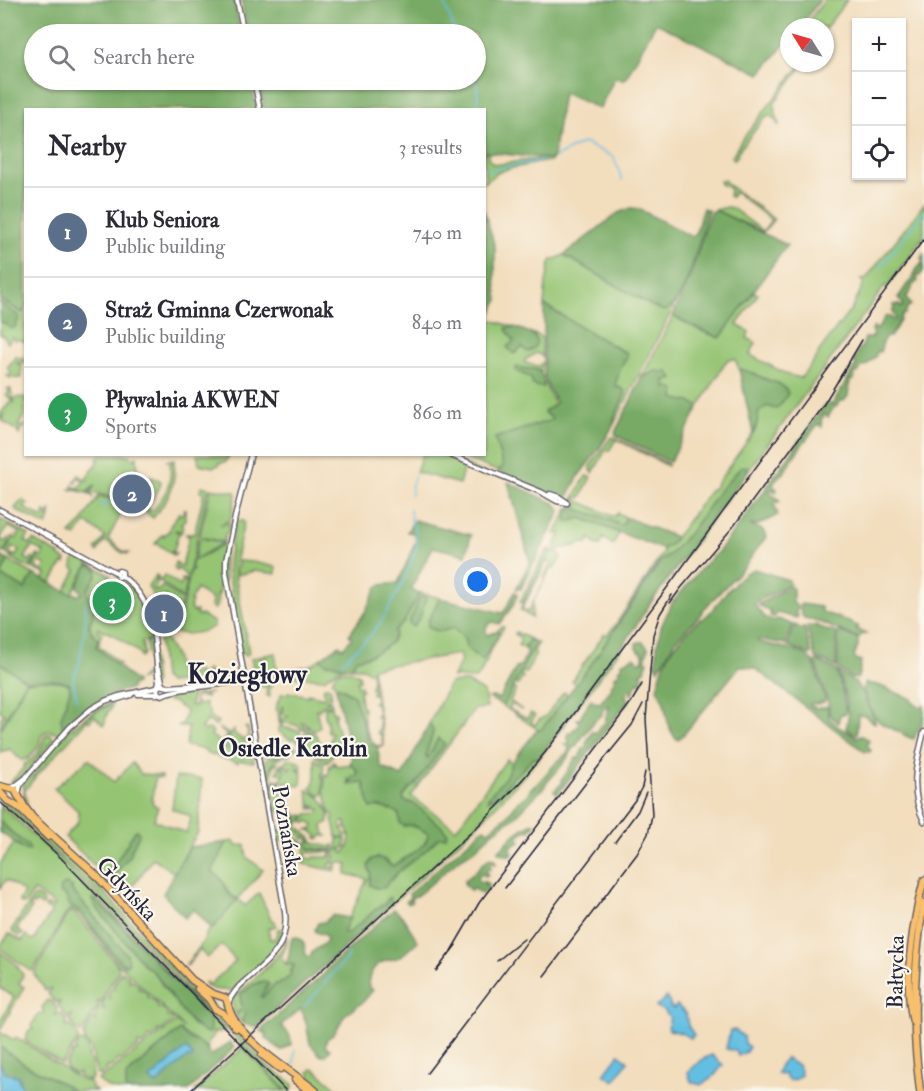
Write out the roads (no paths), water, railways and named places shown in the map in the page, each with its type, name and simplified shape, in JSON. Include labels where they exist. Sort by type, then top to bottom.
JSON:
[{"type":"main road","points":[[0,786],[15,790],[18,795],[14,801],[7,800],[5,794],[8,789]]},
{"type":"main road","name":"Gdyńska","points":[[0,792],[94,879],[177,970],[207,997],[260,1054],[309,1091]]},
{"type":"main road","name":"Gdyńska","points":[[18,795],[34,819],[87,866],[185,973],[205,990],[221,996]]},
{"type":"main road","name":"Bałtycka","points":[[915,1029],[910,1008],[910,967],[924,880]]},
{"type":"main road","name":"Bałtycka","points":[[920,1091],[915,1029],[916,956],[924,903]]},
{"type":"main road","points":[[228,1003],[224,1009],[216,1008],[215,1001],[221,996],[226,998],[228,1003],[230,1011],[235,1021],[261,1049],[316,1091]]},
{"type":"street","points":[[237,0],[242,24]]},
{"type":"street","points":[[256,90],[260,108]]},
{"type":"street","name":"Poznańska","points":[[228,1003],[240,986],[276,952],[282,940],[285,925],[285,912],[226,567],[237,508],[251,456]]},
{"type":"street","points":[[453,456],[541,492],[559,497],[567,503],[557,501],[541,492]]},
{"type":"street","points":[[0,510],[117,573],[123,573],[122,576],[138,590],[147,606],[154,632],[159,694]]},
{"type":"street","points":[[156,656],[165,693]]},
{"type":"street","points":[[18,795],[20,786],[27,776],[70,727],[87,712],[108,700],[128,693],[153,690],[164,686],[245,681]]},
{"type":"street","points":[[87,712],[111,701],[132,695],[154,693],[162,695],[169,691],[220,684]]},
{"type":"street","points":[[924,732],[914,782],[924,822]]},
{"type":"street","points":[[8,789],[27,776]]},
{"type":"street","name":"Poznańska","points":[[221,996],[240,986]]},
{"type":"water","points":[[667,997],[671,1007],[674,1009],[677,1005],[686,1014],[688,1026],[694,1035],[691,1038],[669,1030],[670,1018],[665,1011],[656,1007]]},
{"type":"water","points":[[735,1030],[744,1037],[745,1044],[749,1047],[746,1052],[738,1056],[736,1051],[726,1049],[730,1031]]},
{"type":"water","points":[[186,1048],[193,1057],[191,1059],[188,1057],[155,1085],[150,1079]]},
{"type":"water","points":[[619,1054],[628,1061],[614,1081],[604,1074]]},
{"type":"water","points":[[712,1055],[723,1065],[712,1078],[701,1085],[691,1082],[688,1072],[703,1059]]},
{"type":"water","points":[[786,1058],[798,1065],[801,1075],[796,1079],[789,1081],[785,1074],[777,1073]]},
{"type":"water","points":[[0,1064],[5,1073],[18,1076],[20,1084],[28,1091],[0,1091]]},
{"type":"waterway","points":[[443,0],[452,24]]},
{"type":"waterway","points":[[477,90],[478,108]]},
{"type":"waterway","points":[[556,157],[584,143],[614,157],[622,180]]},
{"type":"waterway","points":[[486,171],[543,160]]},
{"type":"waterway","points":[[881,267],[924,212]]},
{"type":"waterway","points":[[411,495],[415,475]]},
{"type":"waterway","points":[[101,504],[105,506],[107,502]]},
{"type":"waterway","points":[[342,662],[370,636],[404,581],[417,545],[410,509]]},
{"type":"waterway","points":[[77,700],[73,680],[79,664],[85,628],[86,603]]},
{"type":"waterway","points":[[305,1006],[348,958],[348,954]]},
{"type":"waterway","points":[[294,1066],[295,1050]]},
{"type":"railway","points":[[190,1091],[477,827],[531,770],[924,239]]},
{"type":"railway","points":[[838,381],[862,340]]},
{"type":"railway","points":[[670,603],[733,527],[822,407],[842,374]]},
{"type":"railway","points":[[544,976],[637,854],[648,834],[652,815],[646,719],[653,635],[660,614],[672,595]]},
{"type":"railway","points":[[451,951],[479,903],[632,701],[642,684]]},
{"type":"railway","points":[[505,888],[632,725],[643,704]]},
{"type":"railway","points":[[427,1073],[635,800],[642,787],[645,772]]},
{"type":"railway","points":[[615,842],[638,811],[646,792]]},
{"type":"railway","points":[[0,802],[61,858],[286,1091]]},
{"type":"railway","points":[[497,961],[524,939]]},
{"type":"railway","points":[[436,971],[456,945]]},
{"type":"place","name":"Straż Gminna Czerwonak","points":[[132,494]]},
{"type":"place","name":"Pływalnia AKWEN","points":[[112,601]]},
{"type":"place","name":"Klub Seniora","points":[[164,614]]},
{"type":"district","name":"Koziegłowy","points":[[247,675]]},
{"type":"district","name":"Osiedle Karolin","points":[[293,748]]}]
